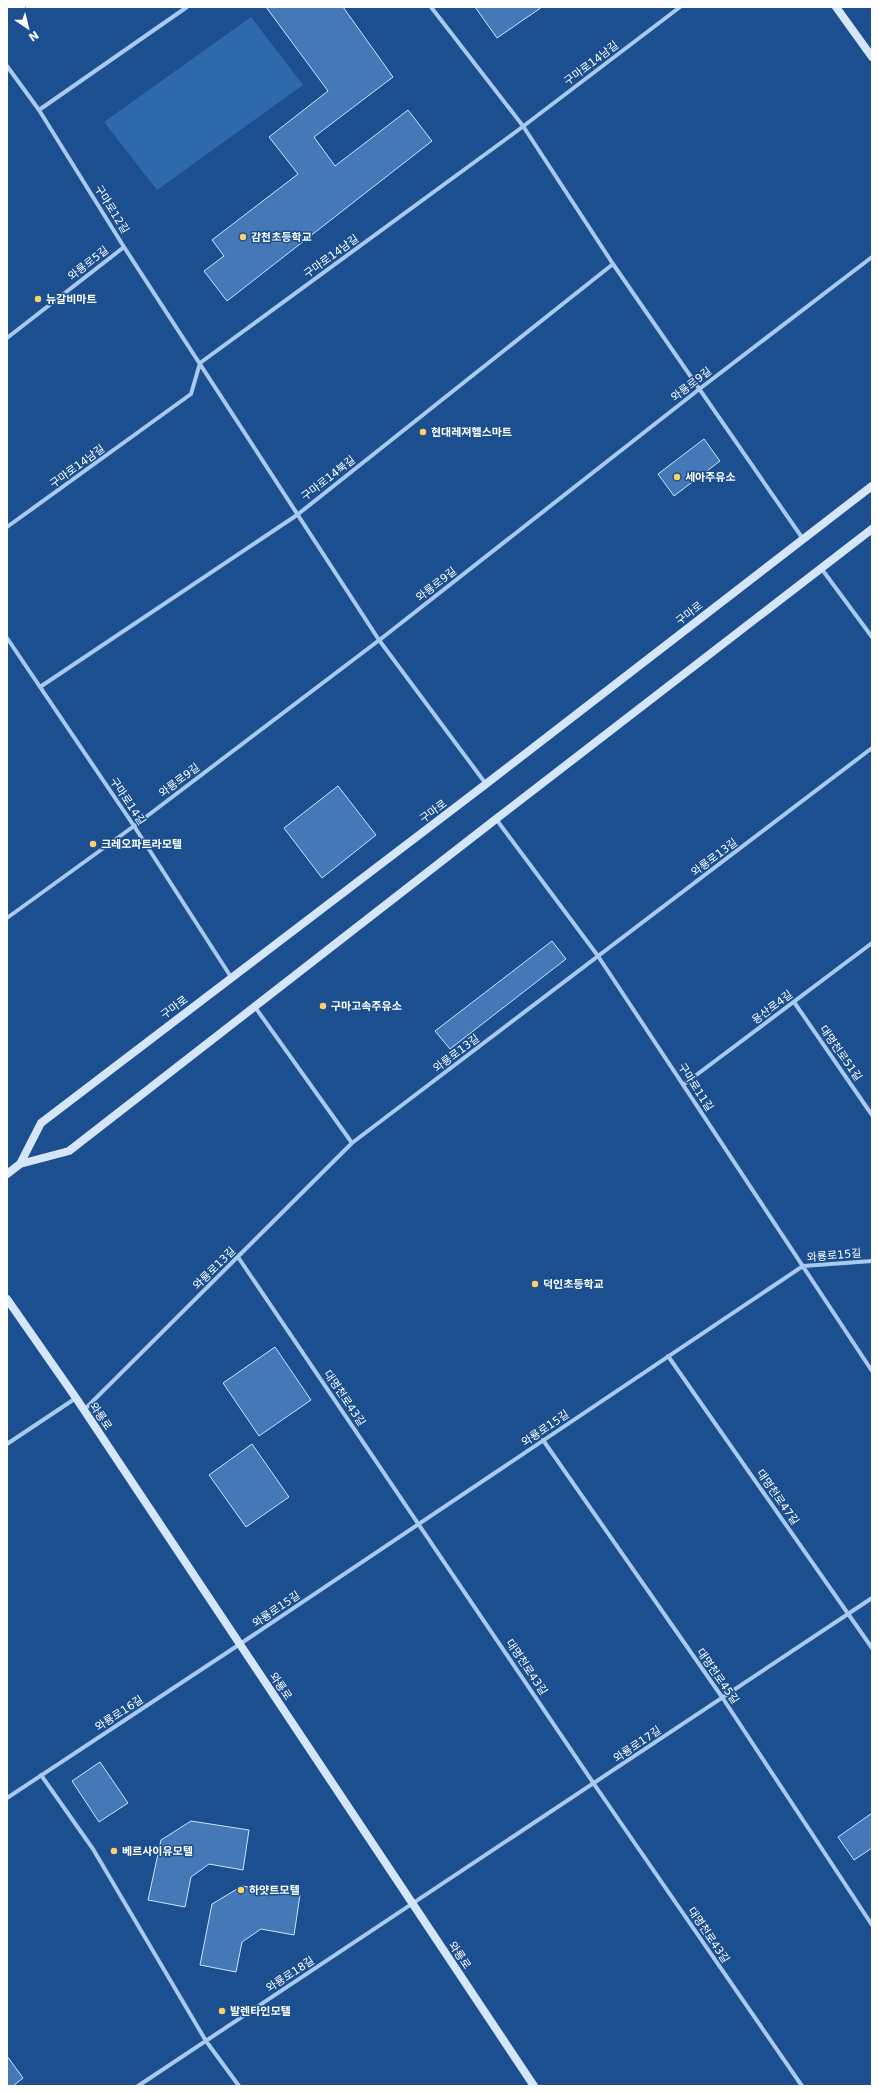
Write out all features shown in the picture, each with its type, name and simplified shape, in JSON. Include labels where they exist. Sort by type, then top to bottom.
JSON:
[{"type":"main road","points":[[836,7],[872,57]]},
{"type":"main road","name":"구마로","points":[[20,1164],[41,1123],[486,784],[872,486]]},
{"type":"main road","name":"구마로","points":[[7,1174],[20,1164],[69,1151],[872,529]]},
{"type":"main road","name":"와룡로","points":[[7,1299],[76,1398],[534,2086]]},
{"type":"street","points":[[39,110],[187,7]]},
{"type":"street","points":[[431,7],[523,126],[613,264],[803,539]]},
{"type":"street","name":"구마로14남길","points":[[7,527],[191,394],[200,363],[523,126],[680,7]]},
{"type":"street","name":"구마로12길","points":[[7,66],[39,110],[124,247],[379,640],[486,784]]},
{"type":"street","name":"와룡로5길","points":[[7,338],[124,247]]},
{"type":"street","name":"와룡로9길","points":[[7,918],[134,826],[379,640],[699,389],[872,257]]},
{"type":"street","name":"구마로14북길","points":[[40,687],[297,515],[613,264]]},
{"type":"street","points":[[821,568],[872,637]]},
{"type":"street","name":"구마로14길","points":[[7,638],[134,826],[231,977]]},
{"type":"street","name":"와룡로13길","points":[[84,1410],[352,1143],[872,748]]},
{"type":"street","name":"구마로11길","points":[[496,819],[598,956],[872,1371]]},
{"type":"street","name":"용산로4길","points":[[683,1085],[872,943]]},
{"type":"street","name":"대명천로51길","points":[[794,1002],[872,1115]]},
{"type":"street","points":[[255,1007],[352,1143]]},
{"type":"street","name":"대명천로43길","points":[[238,1257],[420,1523],[594,1784],[802,2086]]},
{"type":"street","name":"와룡로15길","points":[[240,1644],[803,1266],[872,1261]]},
{"type":"street","name":"대명천로47길","points":[[668,1356],[872,1648]]},
{"type":"street","points":[[7,1444],[76,1398]]},
{"type":"street","name":"대명천로45길","points":[[543,1440],[722,1697],[872,1925]]},
{"type":"street","name":"와룡로17길","points":[[413,1904],[872,1598]]},
{"type":"street","name":"와룡로16길","points":[[7,1798],[240,1644]]},
{"type":"street","points":[[41,1776],[93,1849],[206,2041],[239,2086]]},
{"type":"street","name":"와룡로18길","points":[[138,2086],[413,1904]]},
{"type":"shaded area","points":[[251,17],[303,85],[157,190],[104,122]]},
{"type":"building","name":"감천초등학교","points":[[266,7],[343,7],[393,77],[314,137],[335,166],[408,110],[432,141],[227,301],[204,271],[224,256],[212,240],[298,174],[269,137],[328,91]]},
{"type":"building","points":[[475,7],[542,7],[497,38]]},
{"type":"building","points":[[704,439],[720,461],[674,496],[658,474]]},
{"type":"building","points":[[338,786],[376,835],[322,878],[284,828]]},
{"type":"building","points":[[552,941],[566,959],[450,1049],[435,1031]]},
{"type":"building","points":[[275,1347],[311,1400],[259,1436],[223,1383]]},
{"type":"building","points":[[252,1444],[289,1497],[246,1527],[209,1475]]},
{"type":"building","points":[[100,1762],[128,1803],[99,1822],[72,1781]]},
{"type":"building","points":[[872,1813],[872,1848],[854,1860],[838,1837]]},
{"type":"building","points":[[191,1821],[249,1830],[243,1870],[209,1864],[191,1877],[185,1907],[148,1900],[161,1840]]},
{"type":"building","points":[[242,1886],[300,1895],[294,1935],[261,1929],[242,1942],[236,1972],[200,1965],[212,1904]]},
{"type":"building","points":[[7,2056],[23,2078],[13,2086],[7,2086]]},
{"type":"place","name":"감천초등학교","points":[[243,237]]},
{"type":"place","name":"뉴갈비마트","points":[[38,299]]},
{"type":"place","name":"현대레져헬스마트","points":[[423,432]]},
{"type":"place","name":"세아주유소","points":[[677,477]]},
{"type":"place","name":"크레오파트라모텔","points":[[93,844]]},
{"type":"place","name":"구마고속주유소","points":[[323,1006]]},
{"type":"place","name":"덕인초등학교","points":[[535,1284]]},
{"type":"place","name":"베르사이유모텔","points":[[114,1851]]},
{"type":"place","name":"하얏트모텔","points":[[241,1890]]},
{"type":"place","name":"발렌타인모텔","points":[[222,2011]]}]
